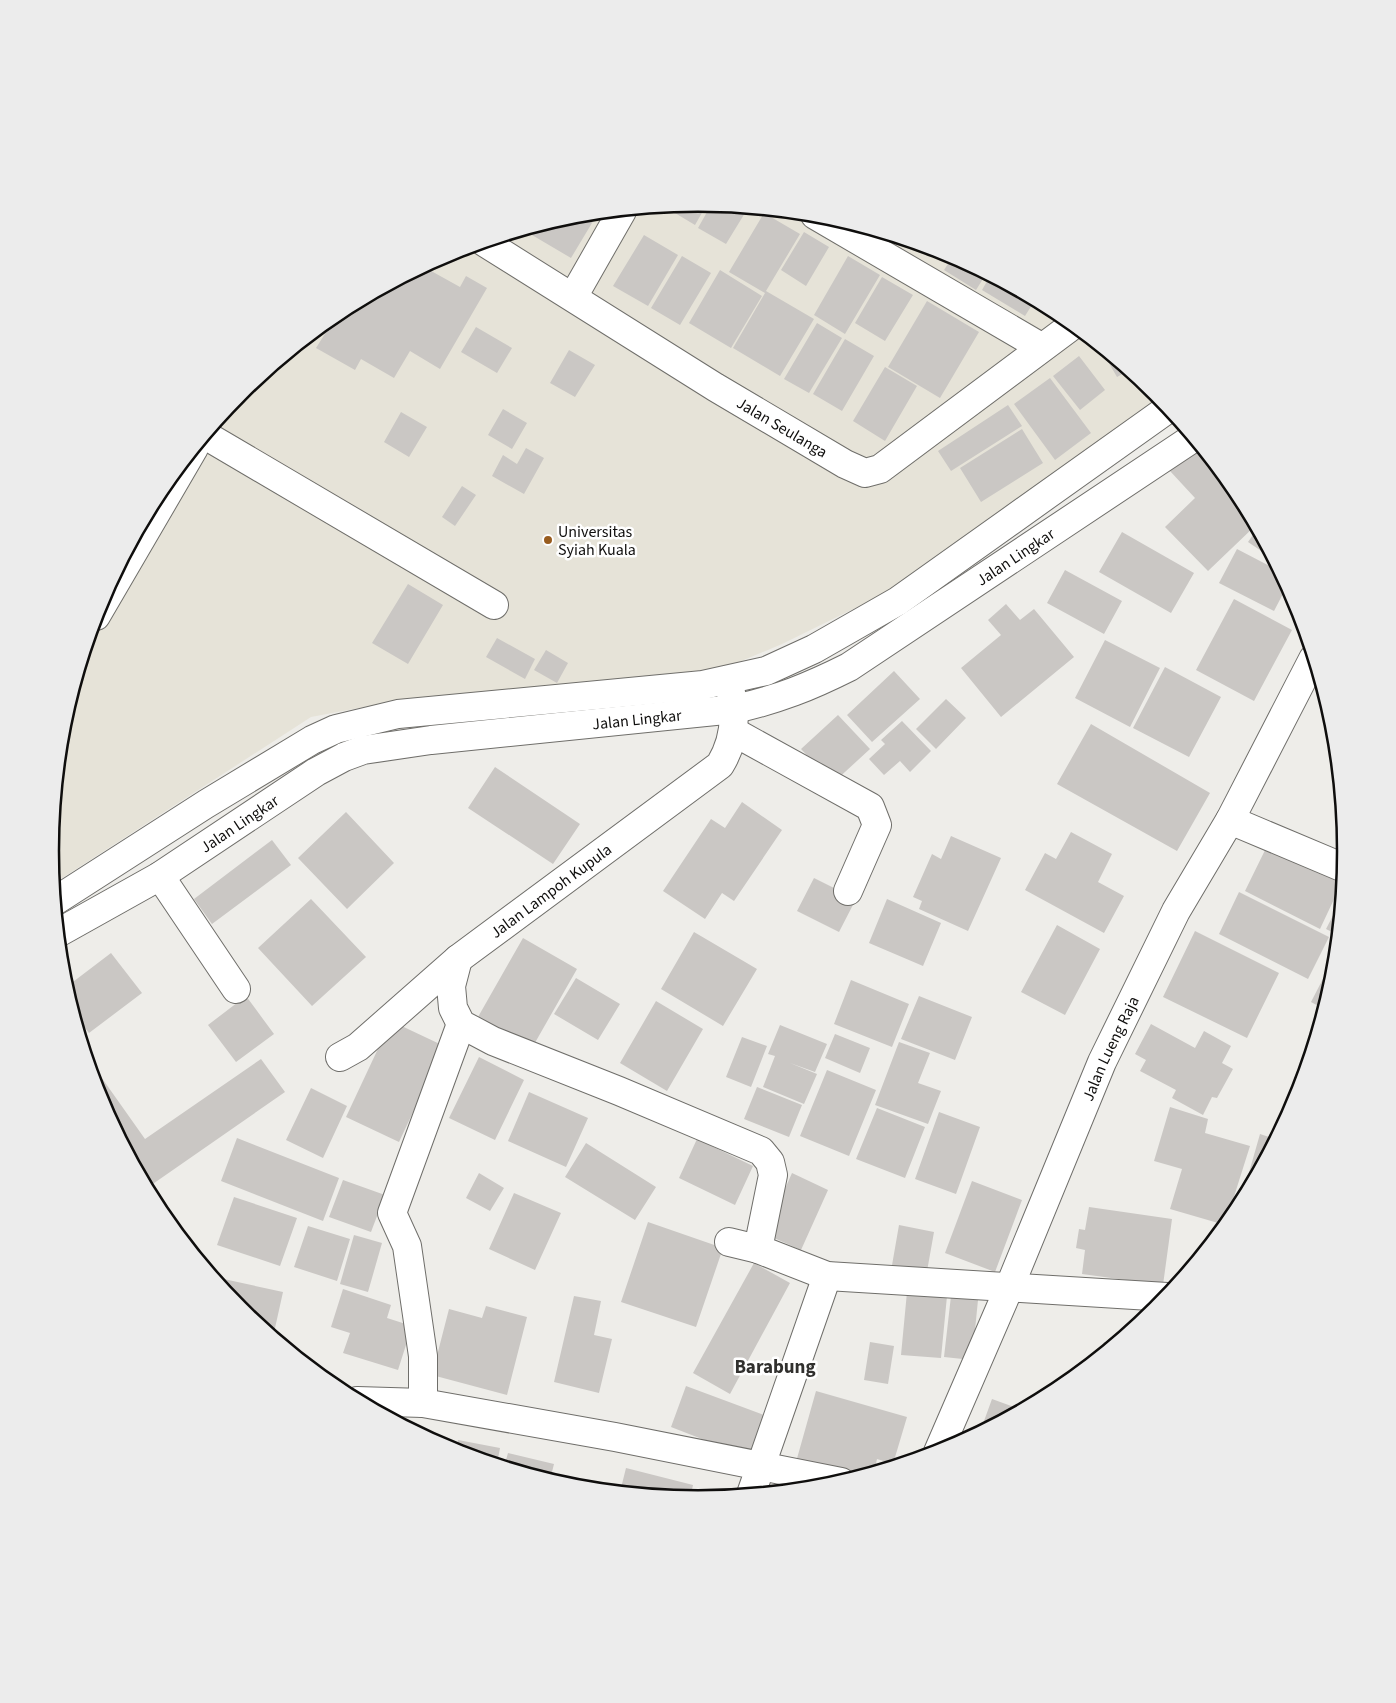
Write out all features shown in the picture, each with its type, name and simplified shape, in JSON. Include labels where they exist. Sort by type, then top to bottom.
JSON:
[{"type":"street","points":[[573,297],[618,218]]},
{"type":"street","points":[[838,228],[1041,347]]},
{"type":"street","name":"Jalan Seulanga","points":[[491,247],[723,392],[845,464],[865,473],[880,469],[1066,329]]},
{"type":"street","points":[[60,898],[206,804],[312,740],[336,729],[398,714],[728,681],[766,671],[814,649],[898,601],[1163,413]]},
{"type":"street","points":[[210,438],[494,605]]},
{"type":"street","name":"Jalan Lingkar","points":[[64,930],[160,876],[316,772],[344,757],[363,750],[431,740],[734,721],[849,667],[1188,441]]},
{"type":"street","points":[[137,546],[166,496]]},
{"type":"street","name":"Jalan Lueng Raja","points":[[942,1442],[1009,1288],[1102,1062],[1176,911],[1230,820],[1309,666]]},
{"type":"street","points":[[728,681],[734,721],[870,808],[877,825],[848,891]]},
{"type":"street","name":"Jalan Lampoh Kupula","points":[[340,1057],[358,1047],[458,959],[720,765],[729,750],[734,721]]},
{"type":"street","points":[[1230,820],[1337,865]]},
{"type":"street","points":[[160,876],[236,989]]},
{"type":"street","points":[[458,959],[451,986],[453,1008],[461,1024],[493,1041],[619,1091],[761,1152],[770,1162],[773,1175],[758,1249]]},
{"type":"street","points":[[423,1403],[423,1356],[407,1246],[392,1213],[461,1024]]},
{"type":"street","points":[[729,1242],[758,1249],[827,1276],[1157,1296]]},
{"type":"street","points":[[753,1488],[827,1276]]},
{"type":"street","points":[[371,1401],[423,1403],[823,1478]]},
{"type":"shaded area","name":"Universitas Syiah Kuala","points":[[698,212],[781,218],[863,234],[943,261],[981,278],[1018,298],[1087,344],[1155,404],[894,589],[782,644],[720,670],[396,701],[311,717],[60,880],[60,810],[64,768],[81,686],[107,607],[144,532],[166,496],[217,430],[246,399],[309,344],[378,298],[415,278],[493,246],[533,234],[615,218]]},
{"type":"building","points":[[702,212],[695,225],[675,213]]},
{"type":"building","points":[[707,212],[744,214],[726,244],[698,228]]},
{"type":"building","points":[[762,216],[771,217],[800,234],[766,291],[814,319],[780,376],[733,348],[765,293],[729,272]]},
{"type":"building","points":[[593,222],[571,258],[532,235],[573,225]]},
{"type":"building","points":[[804,232],[829,247],[806,286],[781,270]]},
{"type":"building","points":[[644,235],[678,255],[648,306],[613,286]]},
{"type":"building","points":[[682,256],[711,273],[680,325],[651,308]]},
{"type":"building","points":[[848,256],[880,275],[845,334],[814,315]]},
{"type":"building","points":[[948,263],[983,279],[976,290],[944,270]]},
{"type":"building","points":[[720,270],[762,296],[731,348],[689,323]]},
{"type":"building","points":[[431,271],[460,287],[466,276],[487,288],[440,369],[410,351],[394,378],[361,359],[355,370],[316,348],[326,332],[343,320],[378,298]]},
{"type":"building","points":[[882,277],[913,295],[885,341],[855,323]]},
{"type":"building","points":[[987,281],[1031,306],[1025,316],[982,290]]},
{"type":"building","points":[[927,301],[979,332],[940,398],[888,367]]},
{"type":"building","points":[[817,323],[842,338],[809,393],[784,379]]},
{"type":"building","points":[[476,327],[512,348],[497,373],[461,352]]},
{"type":"building","points":[[845,339],[874,356],[842,411],[813,394]]},
{"type":"building","points":[[569,350],[595,365],[575,397],[550,383]]},
{"type":"building","points":[[1079,356],[1105,390],[1080,410],[1053,376]]},
{"type":"building","points":[[1108,362],[1122,374],[1117,377]]},
{"type":"building","points":[[885,367],[917,386],[885,441],[853,421]]},
{"type":"building","points":[[1050,378],[1091,433],[1055,460],[1014,404]]},
{"type":"building","points":[[1008,405],[1022,426],[951,471],[938,451]]},
{"type":"building","points":[[503,409],[527,423],[512,449],[488,435]]},
{"type":"building","points":[[401,412],[427,427],[409,457],[384,442]]},
{"type":"building","points":[[1022,429],[1043,463],[981,502],[960,468]]},
{"type":"building","points":[[526,448],[544,458],[524,494],[492,476],[503,455],[517,464]]},
{"type":"building","points":[[1193,449],[1230,496],[1251,530],[1208,571],[1165,527],[1195,498],[1170,471]]},
{"type":"building","points":[[462,486],[476,495],[455,526],[442,517]]},
{"type":"building","points":[[1122,532],[1194,573],[1171,613],[1099,572]]},
{"type":"building","points":[[1253,534],[1262,552],[1248,542]]},
{"type":"building","points":[[1237,549],[1269,566],[1283,594],[1274,611],[1219,583]]},
{"type":"building","points":[[1065,570],[1122,601],[1104,634],[1047,603]]},
{"type":"building","points":[[408,584],[443,605],[408,664],[372,643]]},
{"type":"building","points":[[1234,599],[1292,630],[1254,701],[1196,670]]},
{"type":"building","points":[[1006,604],[1020,620],[1034,609],[1074,657],[1001,717],[961,668],[1001,635],[988,620]]},
{"type":"building","points":[[497,638],[535,659],[525,679],[486,657]]},
{"type":"building","points":[[1105,640],[1160,668],[1130,727],[1075,698]]},
{"type":"building","points":[[546,650],[568,663],[557,683],[534,670]]},
{"type":"building","points":[[1165,667],[1221,697],[1189,757],[1133,728]]},
{"type":"building","points":[[894,671],[920,699],[872,742],[847,715]]},
{"type":"building","points":[[946,699],[966,718],[936,749],[916,729]]},
{"type":"building","points":[[838,715],[870,749],[833,783],[801,749]]},
{"type":"building","points":[[902,721],[931,751],[910,772],[900,761],[884,775],[869,759],[885,744],[881,740]]},
{"type":"building","points":[[1091,724],[1210,793],[1177,851],[1057,784]]},
{"type":"building","points":[[495,767],[580,824],[553,864],[468,808]]},
{"type":"building","points":[[742,802],[782,830],[734,901],[722,893],[705,919],[663,891],[711,819],[725,828]]},
{"type":"building","points":[[346,812],[394,863],[347,909],[298,858]]},
{"type":"building","points":[[1071,832],[1112,854],[1098,882],[1124,896],[1104,933],[1025,890],[1045,853],[1056,859]]},
{"type":"building","points":[[951,836],[1001,858],[968,931],[919,909],[922,901],[913,897],[932,854],[941,859]]},
{"type":"building","points":[[272,840],[291,865],[212,924],[194,899]]},
{"type":"building","points":[[1269,842],[1336,877],[1336,895],[1320,929],[1245,891]]},
{"type":"building","points":[[814,878],[856,899],[839,932],[797,911]]},
{"type":"building","points":[[1239,892],[1329,937],[1308,979],[1219,934]]},
{"type":"building","points":[[311,899],[366,957],[312,1006],[258,948]]},
{"type":"building","points":[[887,899],[941,923],[923,966],[869,943]]},
{"type":"building","points":[[1334,913],[1332,932],[1326,929]]},
{"type":"building","points":[[1057,925],[1100,949],[1065,1015],[1021,992]]},
{"type":"building","points":[[1195,931],[1279,973],[1247,1038],[1163,997]]},
{"type":"building","points":[[694,932],[757,969],[723,1026],[661,989]]},
{"type":"building","points":[[523,938],[577,969],[532,1048],[478,1017]]},
{"type":"building","points":[[111,953],[142,993],[89,1033],[84,1026],[73,982]]},
{"type":"building","points":[[1325,974],[1318,1006],[1311,1002]]},
{"type":"building","points":[[576,978],[620,1004],[598,1040],[554,1014]]},
{"type":"building","points":[[851,980],[909,1004],[892,1047],[834,1024]]},
{"type":"building","points":[[246,996],[274,1034],[236,1062],[208,1025]]},
{"type":"building","points":[[919,996],[972,1017],[955,1060],[901,1039]]},
{"type":"building","points":[[656,1001],[703,1029],[667,1091],[620,1063]]},
{"type":"building","points":[[391,1021],[444,1046],[399,1142],[346,1117]]},
{"type":"building","points":[[1151,1024],[1195,1048],[1204,1031],[1231,1046],[1222,1063],[1233,1069],[1217,1098],[1212,1097],[1203,1115],[1172,1098],[1176,1090],[1140,1071],[1146,1060],[1135,1054]]},
{"type":"building","points":[[780,1025],[827,1044],[815,1072],[790,1063],[817,1074],[804,1104],[763,1087],[775,1056],[768,1054]]},
{"type":"building","points":[[835,1034],[870,1048],[860,1073],[825,1058]]},
{"type":"building","points":[[742,1037],[767,1046],[751,1087],[726,1077]]},
{"type":"building","points":[[899,1042],[930,1053],[918,1083],[941,1091],[928,1124],[875,1105]]},
{"type":"building","points":[[479,1057],[524,1080],[495,1140],[449,1118]]},
{"type":"building","points":[[261,1059],[285,1092],[152,1184],[125,1134],[99,1074],[145,1139]]},
{"type":"building","points":[[827,1070],[876,1090],[849,1156],[800,1136]]},
{"type":"building","points":[[757,1087],[802,1105],[789,1137],[744,1119]]},
{"type":"building","points":[[311,1088],[347,1106],[323,1158],[286,1140]]},
{"type":"building","points":[[529,1092],[588,1118],[566,1167],[508,1141]]},
{"type":"building","points":[[1170,1107],[1208,1119],[1205,1133],[1250,1146],[1231,1205],[1218,1223],[1170,1209],[1182,1169],[1154,1161]]},
{"type":"building","points":[[877,1108],[925,1127],[905,1178],[856,1159]]},
{"type":"building","points":[[939,1112],[980,1127],[956,1194],[915,1179]]},
{"type":"building","points":[[1260,1134],[1269,1137],[1252,1171],[1247,1179]]},
{"type":"building","points":[[237,1138],[339,1178],[323,1221],[221,1181]]},
{"type":"building","points":[[697,1139],[753,1166],[735,1205],[679,1178]]},
{"type":"building","points":[[586,1143],[656,1187],[635,1220],[565,1177]]},
{"type":"building","points":[[479,1173],[504,1188],[490,1211],[466,1198]]},
{"type":"building","points":[[792,1173],[828,1190],[801,1250],[765,1234]]},
{"type":"building","points":[[343,1180],[385,1195],[371,1232],[329,1217]]},
{"type":"building","points":[[972,1181],[1022,1200],[995,1272],[945,1253]]},
{"type":"building","points":[[514,1193],[561,1213],[535,1270],[489,1249]]},
{"type":"building","points":[[234,1197],[297,1218],[280,1266],[217,1245]]},
{"type":"building","points":[[1089,1207],[1172,1219],[1163,1285],[1082,1274],[1085,1250],[1076,1248],[1079,1229],[1085,1230]]},
{"type":"building","points":[[648,1222],[723,1248],[696,1327],[621,1302]]},
{"type":"building","points":[[899,1225],[934,1232],[926,1277],[891,1271]]},
{"type":"building","points":[[308,1226],[350,1239],[337,1281],[294,1267]]},
{"type":"building","points":[[354,1235],[382,1243],[368,1292],[340,1284]]},
{"type":"building","points":[[754,1263],[790,1283],[730,1394],[693,1373]]},
{"type":"building","points":[[222,1279],[283,1292],[275,1330],[246,1304]]},
{"type":"building","points":[[343,1289],[391,1305],[387,1318],[412,1326],[398,1370],[343,1353],[350,1333],[331,1327]]},
{"type":"building","points":[[907,1292],[947,1296],[941,1358],[901,1355]]},
{"type":"building","points":[[574,1296],[601,1301],[594,1335],[612,1339],[599,1393],[554,1382]]},
{"type":"building","points":[[951,1296],[978,1300],[972,1360],[944,1357]]},
{"type":"building","points":[[486,1306],[527,1317],[507,1395],[432,1375],[449,1309],[482,1318]]},
{"type":"building","points":[[870,1342],[894,1346],[888,1384],[864,1380]]},
{"type":"building","points":[[686,1386],[767,1416],[751,1458],[671,1427]]},
{"type":"building","points":[[816,1391],[907,1417],[894,1460],[886,1462],[877,1459],[876,1465],[838,1475],[796,1462]]},
{"type":"building","points":[[992,1399],[1014,1407],[1014,1407],[983,1424]]},
{"type":"building","points":[[458,1440],[500,1448],[498,1459],[493,1457],[457,1444]]},
{"type":"building","points":[[508,1453],[554,1464],[552,1473],[506,1461]]},
{"type":"building","points":[[626,1468],[693,1485],[692,1491],[622,1486]]},
{"type":"place","name":"Universitas Syiah Kuala","points":[[548,540]]},
{"type":"district","name":"Barabung","points":[[775,1366]]}]
